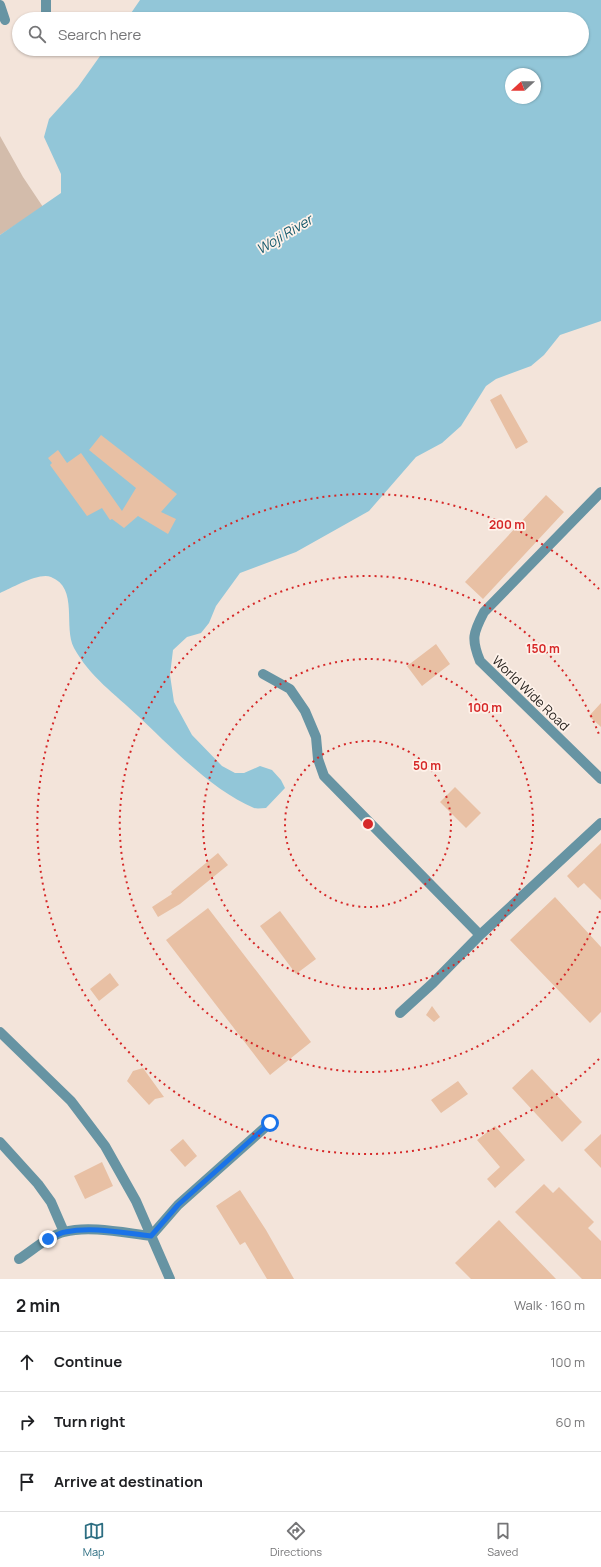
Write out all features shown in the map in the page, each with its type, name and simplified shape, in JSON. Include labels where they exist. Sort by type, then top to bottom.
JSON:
[{"type":"street","points":[[46,0],[46,12]]},
{"type":"street","points":[[0,5],[5,20]]},
{"type":"street","name":"World Wide Road","points":[[601,492],[484,612],[474,631],[474,646],[480,661],[601,779]]},
{"type":"street","points":[[263,674],[290,689],[305,711],[316,737],[318,759],[324,776],[480,935]]},
{"type":"street","points":[[400,1013],[433,983],[480,935],[601,823]]},
{"type":"street","points":[[1,1034],[67,1097],[88,1121],[105,1146],[136,1201],[170,1279]]},
{"type":"street","points":[[151,1236],[178,1205],[270,1123]]},
{"type":"street","points":[[0,1142],[38,1184],[51,1202],[64,1232]]},
{"type":"street","points":[[19,1259],[48,1239],[64,1232],[97,1230],[151,1236]]},
{"type":"shaded area","points":[[0,136],[23,177],[43,207],[0,235]]},
{"type":"water","name":"Woji River","points":[[140,0],[601,0],[601,321],[560,335],[544,355],[531,366],[496,379],[486,386],[461,426],[442,443],[416,457],[369,511],[296,552],[240,573],[216,606],[209,623],[201,633],[187,637],[173,650],[170,675],[174,702],[192,735],[222,766],[235,773],[244,773],[260,766],[272,770],[281,780],[285,788],[266,808],[254,808],[223,791],[208,780],[103,685],[80,658],[74,648],[71,639],[68,599],[60,582],[51,577],[40,577],[26,581],[0,593],[0,235],[61,193],[61,174],[44,137],[49,119],[78,87],[100,56],[589,56],[589,12],[132,12]]},
{"type":"building","points":[[501,394],[528,442],[516,449],[490,400]]},
{"type":"building","points":[[101,435],[177,494],[161,512],[176,519],[168,534],[138,516],[124,528],[112,519],[110,520],[102,508],[87,516],[50,465],[52,463],[48,458],[58,450],[67,463],[81,453],[122,511],[136,488],[89,450]]},
{"type":"building","points":[[546,495],[564,512],[483,599],[465,582]]},
{"type":"building","points":[[436,644],[450,664],[422,686],[407,666]]},
{"type":"building","points":[[601,703],[601,727],[589,716]]},
{"type":"building","points":[[455,787],[481,813],[466,828],[440,802]]},
{"type":"building","points":[[601,843],[601,900],[584,883],[578,888],[567,876]]},
{"type":"building","points":[[218,853],[228,865],[180,904],[158,917],[152,907],[172,894],[171,892]]},
{"type":"building","points":[[555,897],[601,947],[601,1012],[590,1023],[510,940]]},
{"type":"building","points":[[208,908],[311,1042],[270,1075],[166,940]]},
{"type":"building","points":[[280,911],[316,959],[296,974],[260,926]]},
{"type":"building","points":[[110,973],[119,985],[99,1001],[90,989]]},
{"type":"building","points":[[432,1006],[440,1017],[434,1022],[426,1015]]},
{"type":"building","points":[[143,1068],[164,1097],[155,1099],[149,1105],[127,1081],[133,1071]]},
{"type":"building","points":[[532,1069],[582,1122],[562,1142],[512,1088]]},
{"type":"building","points":[[458,1081],[468,1094],[441,1113],[431,1100]]},
{"type":"building","points":[[495,1126],[525,1160],[495,1188],[487,1179],[500,1167],[477,1140]]},
{"type":"building","points":[[601,1134],[601,1168],[584,1150]]},
{"type":"building","points":[[183,1139],[197,1156],[185,1167],[170,1150]]},
{"type":"building","points":[[102,1162],[113,1186],[85,1199],[74,1176]]},
{"type":"building","points":[[544,1184],[553,1193],[559,1187],[594,1222],[588,1228],[601,1241],[601,1279],[582,1279],[515,1212]]},
{"type":"building","points":[[240,1190],[266,1230],[294,1279],[267,1279],[245,1242],[240,1245],[216,1206]]},
{"type":"building","points":[[499,1220],[556,1279],[471,1279],[455,1263]]},
{"type":"route","points":[[48,1239],[64,1232],[78,1230],[97,1230],[151,1236],[178,1205],[270,1123]]}]
